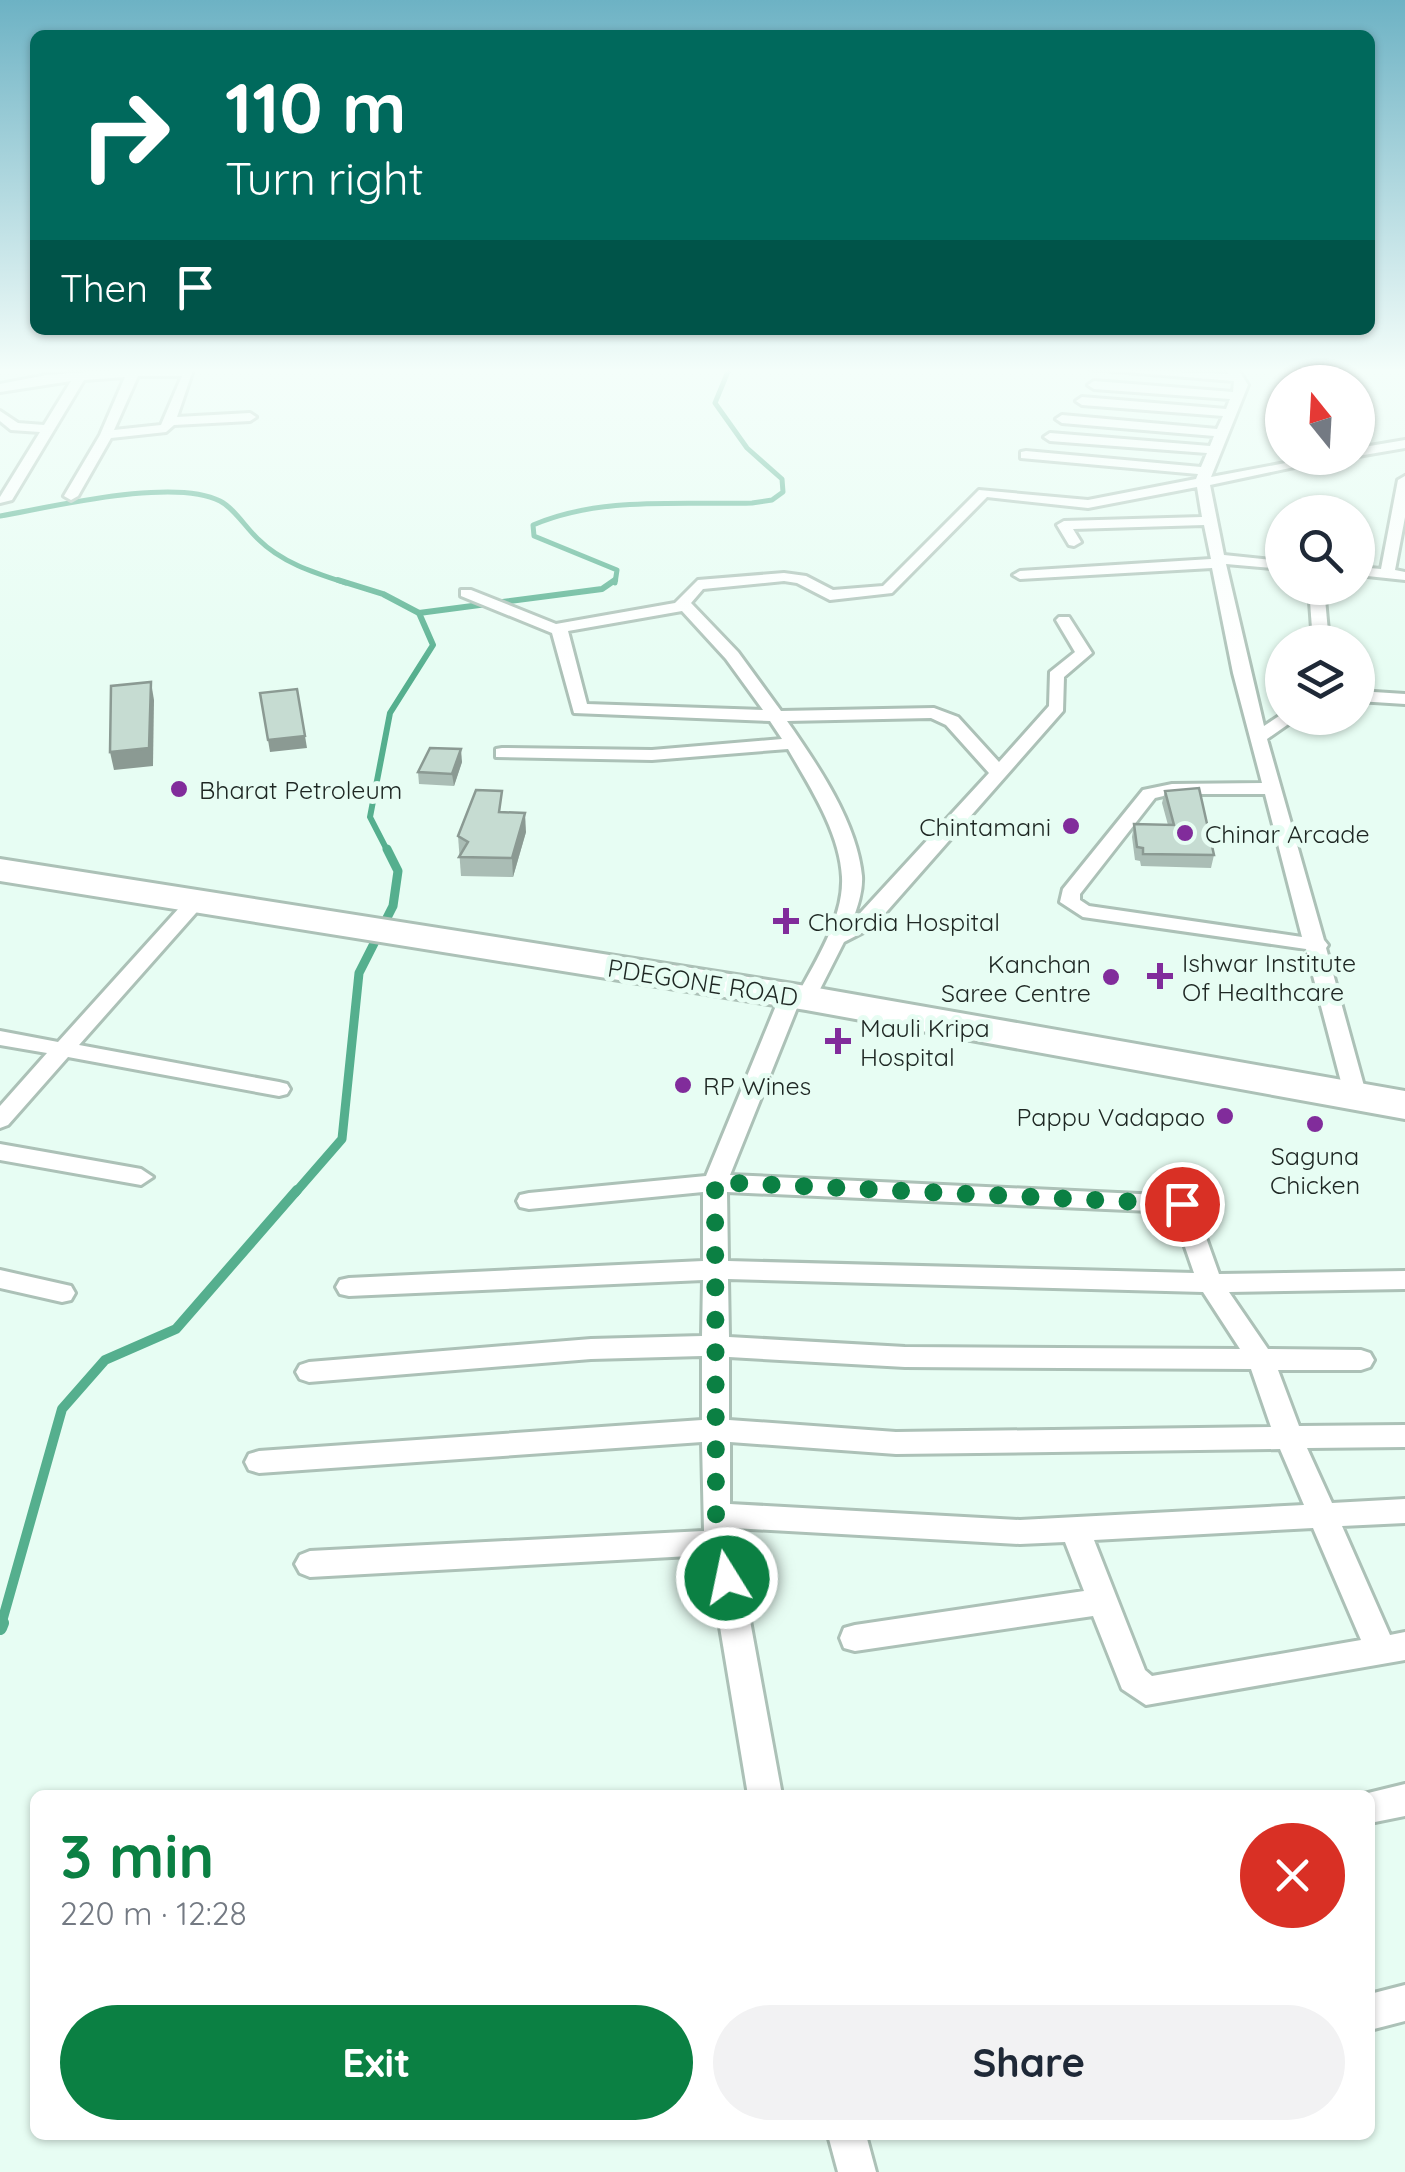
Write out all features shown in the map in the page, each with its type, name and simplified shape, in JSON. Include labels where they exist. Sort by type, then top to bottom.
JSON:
[{"type":"highway","name":"PDEGONE ROAD","points":[[0,870],[798,997],[1405,1105]]},
{"type":"street","points":[[5,500],[23,470]]},
{"type":"street","points":[[71,496],[86,470]]},
{"type":"street","points":[[1159,470],[1205,476]]},
{"type":"street","points":[[1207,470],[1210,521],[1258,736],[1356,1097]]},
{"type":"street","points":[[473,596],[559,628],[681,605],[698,586],[760,578],[800,579],[842,597],[886,590],[984,493],[1088,504],[1244,470]]},
{"type":"street","points":[[1387,574],[1405,480]]},
{"type":"street","points":[[1074,542],[1064,525],[1210,521]]},
{"type":"street","points":[[1020,576],[1218,561],[1265,563]]},
{"type":"street","points":[[1375,573],[1405,576]]},
{"type":"street","points":[[681,605],[746,668],[842,829],[852,878],[835,939],[798,997],[715,1182],[718,1529],[764,1790]]},
{"type":"street","points":[[835,939],[866,924],[1057,707],[1056,675],[1084,652],[1064,620]]},
{"type":"street","points":[[559,628],[580,710],[776,716],[905,710],[934,713],[952,720],[999,773]]},
{"type":"street","points":[[1375,697],[1405,699]]},
{"type":"street","points":[[1258,736],[1265,732]]},
{"type":"street","points":[[502,753],[652,755],[790,744]]},
{"type":"street","points":[[1273,788],[1172,789],[1148,794],[1070,893],[1070,902],[1084,911],[1318,946]]},
{"type":"street","points":[[0,1120],[196,901]]},
{"type":"street","points":[[0,1038],[278,1090]]},
{"type":"street","points":[[0,1152],[141,1177]]},
{"type":"street","points":[[529,1201],[715,1182],[1182,1204],[1210,1283],[1258,1359],[1324,1516],[1393,1648],[1146,1690],[1133,1679],[1074,1529]]},
{"type":"street","points":[[350,1286],[715,1270],[1210,1283],[1405,1280]]},
{"type":"street","points":[[0,1280],[62,1293]]},
{"type":"street","points":[[309,1372],[591,1350],[716,1346],[905,1358],[1361,1360]]},
{"type":"street","points":[[259,1462],[715,1430],[896,1443],[1405,1436]]},
{"type":"street","points":[[310,1564],[718,1529],[1020,1532],[1405,1512]]},
{"type":"street","points":[[855,1638],[1104,1600]]},
{"type":"street","points":[[1375,1806],[1405,1800]]},
{"type":"street","points":[[1375,2011],[1405,2002]]},
{"type":"street","points":[[848,2140],[857,2172]]},
{"type":"building","points":[[151,682],[149,748],[110,752],[111,686]]},
{"type":"building","points":[[297,689],[305,736],[268,740],[260,693]]},
{"type":"building","points":[[430,748],[461,749],[452,774],[418,772]]},
{"type":"building","points":[[1199,788],[1214,855],[1143,854],[1143,848],[1137,847],[1134,824],[1174,825],[1165,791]]},
{"type":"building","points":[[476,790],[502,791],[499,812],[525,813],[512,858],[459,857],[468,842],[458,836]]},
{"type":"waterway","points":[[615,583],[617,570],[534,536],[533,525],[613,506],[772,500],[783,492],[782,479],[772,470]]},
{"type":"waterway","points":[[0,516],[112,496],[199,494],[225,504],[278,555],[346,583]]},
{"type":"waterway","points":[[338,580],[383,594],[419,613]]},
{"type":"waterway","points":[[419,613],[602,589],[615,580]]},
{"type":"waterway","points":[[388,852],[370,817],[390,713],[433,645],[419,613]]},
{"type":"waterway","points":[[295,1193],[342,1139],[359,973],[393,906],[398,871],[387,849]]},
{"type":"waterway","points":[[1,1625],[62,1409],[105,1360],[176,1329],[297,1190]]},
{"type":"waterway","points":[[0,1628],[2,1623]]},
{"type":"place","name":"Bharat Petroleum","points":[[179,789]]},
{"type":"place","name":"Chintamani","points":[[1071,826]]},
{"type":"place","name":"Chinar Arcade","points":[[1185,833]]},
{"type":"place","name":"Chordia Hospital","points":[[786,921]]},
{"type":"place","name":"Ishwar Institute Of Healthcare","points":[[1160,976]]},
{"type":"place","name":"Kanchan Saree Centre","points":[[1111,977]]},
{"type":"place","name":"Mauli Kripa Hospital","points":[[838,1041]]},
{"type":"place","name":"RP Wines","points":[[683,1085]]},
{"type":"place","name":"Pappu Vadapao","points":[[1225,1116]]},
{"type":"place","name":"Saguna Chicken","points":[[1315,1124]]},
{"type":"route","points":[[727,1578],[716,1516],[715,1182],[1182,1204]]}]
